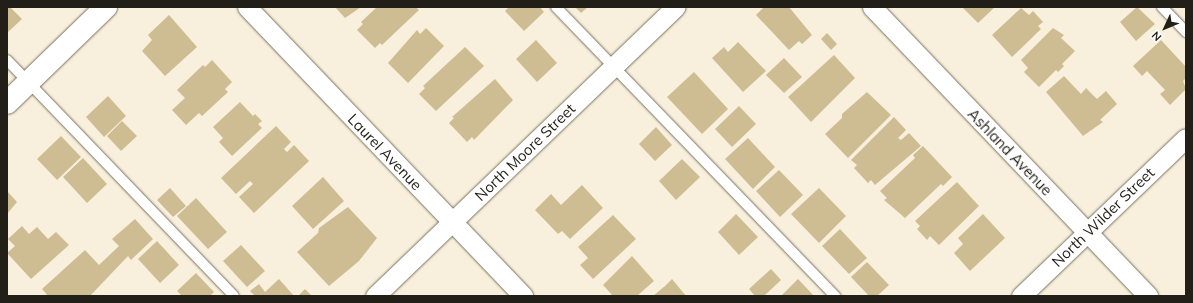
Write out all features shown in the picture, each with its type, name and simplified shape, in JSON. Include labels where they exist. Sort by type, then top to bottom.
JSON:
[{"type":"street","points":[[7,103],[106,7]]},
{"type":"street","name":"Laurel Avenue","points":[[247,7],[523,296]]},
{"type":"street","name":"North Moore Street","points":[[376,296],[675,7]]},
{"type":"street","name":"Ashland Avenue","points":[[872,7],[1148,296]]},
{"type":"street","name":"North Wilder Street","points":[[1021,296],[1186,138]]},
{"type":"lane","points":[[556,7],[835,296]]},
{"type":"lane","points":[[1162,7],[1186,32]]},
{"type":"lane","points":[[7,60],[234,296]]},
{"type":"building","points":[[7,7],[10,7],[22,19],[7,33]]},
{"type":"building","points":[[335,7],[361,7],[345,18]]},
{"type":"building","points":[[377,7],[416,7],[419,10],[382,45],[380,43],[375,48],[357,30],[363,24],[361,22]]},
{"type":"building","points":[[509,7],[540,7],[544,12],[524,31],[505,11]]},
{"type":"building","points":[[575,7],[588,7],[581,13]]},
{"type":"building","points":[[764,7],[789,7],[812,35],[802,44],[799,41],[789,50],[756,15]]},
{"type":"building","points":[[962,7],[995,7],[978,23]]},
{"type":"building","points":[[1137,7],[1155,24],[1136,41],[1120,22]]},
{"type":"building","points":[[1021,8],[1029,15],[1033,11],[1043,22],[1038,26],[1041,29],[1012,57],[992,35]]},
{"type":"building","points":[[169,15],[197,47],[165,76],[142,51],[152,40],[148,35]]},
{"type":"building","points":[[426,28],[444,46],[408,83],[388,63],[417,30],[420,34]]},
{"type":"building","points":[[1053,28],[1064,35],[1061,38],[1075,51],[1062,64],[1064,66],[1058,72],[1056,70],[1039,87],[1024,72],[1028,68],[1021,60]]},
{"type":"building","points":[[827,33],[837,44],[831,50],[821,39]]},
{"type":"building","points":[[536,40],[557,63],[537,82],[516,59]]},
{"type":"building","points":[[1161,40],[1186,67],[1186,78],[1183,81],[1186,89],[1170,105],[1160,94],[1165,90],[1147,71],[1142,76],[1133,66]]},
{"type":"building","points":[[738,42],[766,71],[743,92],[712,58],[724,47],[728,52]]},
{"type":"building","points":[[465,47],[484,66],[436,111],[419,94],[425,88],[423,86]]},
{"type":"building","points":[[834,55],[855,78],[811,122],[788,97]]},
{"type":"building","points":[[784,58],[802,77],[784,93],[766,75]]},
{"type":"building","points":[[212,60],[232,82],[225,89],[228,92],[202,116],[199,113],[186,125],[172,110],[185,98],[177,90],[203,65],[205,67]]},
{"type":"building","points":[[694,72],[728,109],[702,134],[667,97]]},
{"type":"building","points":[[1064,76],[1081,94],[1086,88],[1097,99],[1106,91],[1117,104],[1100,120],[1103,122],[1083,136],[1046,92]]},
{"type":"building","points":[[495,79],[513,100],[474,140],[472,137],[467,142],[449,123],[454,118],[452,117]]},
{"type":"building","points":[[867,92],[891,115],[848,158],[825,134],[842,118],[842,114]]},
{"type":"building","points":[[108,96],[126,116],[104,137],[86,117]]},
{"type":"building","points":[[240,102],[253,116],[255,114],[262,121],[258,124],[262,128],[232,156],[219,142],[223,138],[213,127]]},
{"type":"building","points":[[739,106],[756,124],[732,147],[715,129]]},
{"type":"building","points":[[894,117],[906,130],[898,138],[901,140],[909,133],[921,146],[875,185],[871,180],[868,183],[854,168],[857,165],[851,160]]},
{"type":"building","points":[[122,121],[137,136],[121,151],[107,136]]},
{"type":"building","points":[[276,126],[291,142],[284,149],[287,152],[294,145],[309,161],[254,213],[239,197],[253,184],[250,181],[236,194],[221,178]]},
{"type":"building","points":[[656,127],[672,145],[655,161],[639,144]]},
{"type":"building","points":[[61,136],[81,157],[57,180],[37,159]]},
{"type":"building","points":[[748,138],[775,167],[753,189],[725,159]]},
{"type":"building","points":[[923,146],[952,177],[943,186],[941,184],[905,218],[884,200],[887,198],[880,191],[915,158],[913,155]]},
{"type":"building","points":[[83,158],[107,184],[87,203],[63,177]]},
{"type":"building","points":[[682,159],[700,177],[676,200],[659,181]]},
{"type":"building","points":[[779,170],[803,195],[780,217],[756,191]]},
{"type":"building","points":[[323,177],[344,201],[313,229],[292,206]]},
{"type":"building","points":[[957,182],[979,206],[939,245],[930,236],[927,240],[917,229],[920,226],[915,221]]},
{"type":"building","points":[[582,185],[603,208],[570,239],[562,231],[558,234],[535,210],[551,194],[561,205]]},
{"type":"building","points":[[170,188],[186,206],[173,217],[157,200]]},
{"type":"building","points":[[819,188],[846,216],[819,243],[791,214]]},
{"type":"building","points":[[7,191],[17,202],[7,214]]},
{"type":"building","points":[[196,198],[227,232],[208,249],[177,216]]},
{"type":"building","points":[[348,207],[377,238],[359,261],[329,286],[297,252],[318,233],[319,228]]},
{"type":"building","points":[[736,214],[758,237],[739,255],[718,232]]},
{"type":"building","points":[[983,214],[1005,238],[970,271],[954,253],[963,244],[958,238]]},
{"type":"building","points":[[613,215],[636,239],[593,279],[580,265],[588,258],[578,247]]},
{"type":"building","points":[[135,219],[153,239],[131,260],[128,256],[90,296],[48,296],[42,289],[85,250],[99,265],[119,246],[112,239]]},
{"type":"building","points":[[22,226],[29,234],[37,227],[48,239],[56,232],[69,245],[31,279],[7,253],[15,246],[8,239]]},
{"type":"building","points":[[840,229],[867,258],[849,274],[822,246]]},
{"type":"building","points":[[157,241],[179,265],[160,283],[138,259]]},
{"type":"building","points":[[241,245],[265,271],[247,287],[223,261]]},
{"type":"building","points":[[632,256],[654,281],[637,296],[613,296],[603,285]]},
{"type":"building","points":[[867,262],[889,285],[877,296],[869,296],[851,277]]},
{"type":"building","points":[[771,269],[781,280],[764,296],[755,296],[749,289]]},
{"type":"building","points":[[196,273],[214,292],[210,296],[182,296],[177,291]]},
{"type":"building","points":[[279,279],[294,296],[255,296],[250,291],[259,284],[265,292]]},
{"type":"building","points":[[672,279],[686,296],[653,296],[665,286]]},
{"type":"building","points":[[798,279],[814,296],[781,296]]},
{"type":"building","points":[[305,289],[312,296],[298,296]]}]
